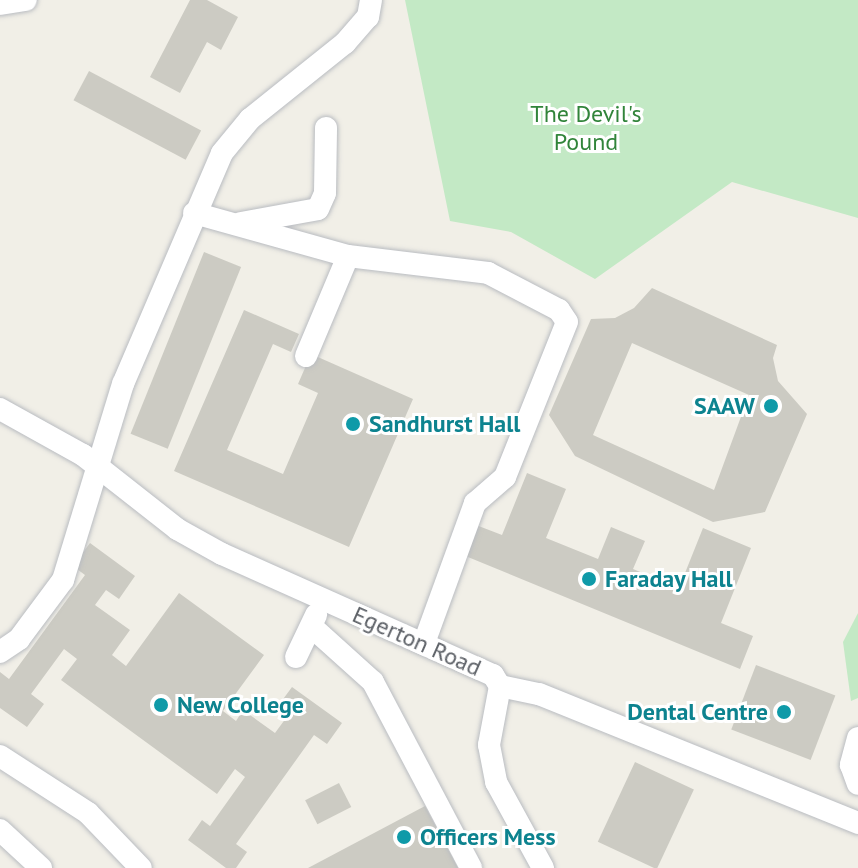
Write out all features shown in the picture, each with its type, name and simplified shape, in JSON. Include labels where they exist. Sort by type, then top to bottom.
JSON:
[{"type":"street","points":[[0,4],[26,0]]},
{"type":"street","points":[[0,652],[19,639],[63,580],[95,463],[194,213],[222,153],[240,130],[345,43],[368,17],[371,0]]},
{"type":"street","points":[[240,224],[318,209],[325,193],[326,128]]},
{"type":"street","points":[[194,213],[348,256],[488,273],[559,310],[567,322],[505,477],[475,503],[424,643]]},
{"type":"street","points":[[306,356],[348,256]]},
{"type":"street","name":"Egerton Road","points":[[0,409],[95,463],[177,529],[493,675],[500,686],[539,694],[855,815]]},
{"type":"street","points":[[296,657],[324,599]]},
{"type":"street","points":[[312,627],[373,682],[471,868]]},
{"type":"street","points":[[500,686],[489,745],[496,782],[543,868]]},
{"type":"street","points":[[858,738],[851,765],[858,784]]},
{"type":"street","points":[[0,756],[88,813],[141,868]]},
{"type":"street","points":[[0,830],[41,868]]},
{"type":"green space","name":"The Devil's Pound","points":[[405,0],[858,0],[858,218],[732,182],[595,279],[511,232],[450,221]]},
{"type":"green space","points":[[858,613],[858,698],[851,701],[843,642]]},
{"type":"building","points":[[190,0],[207,0],[238,17],[221,50],[207,42],[180,93],[150,77]]},
{"type":"building","points":[[89,71],[201,131],[186,160],[74,100]]},
{"type":"building","points":[[204,252],[241,267],[168,449],[131,434]]},
{"type":"building","name":"SAAW","points":[[652,288],[777,345],[773,358],[778,381],[807,414],[765,512],[713,522],[575,456],[549,415],[591,319],[615,318],[634,308]],"holes":[[[632,343],[749,395],[714,490],[593,435]]]},
{"type":"building","name":"Sandhurst Hall","points":[[244,310],[299,334],[291,352],[273,344],[227,450],[283,474],[318,393],[298,384],[311,354],[413,399],[349,547],[174,471]]},
{"type":"building","name":"Faraday Hall","points":[[527,473],[566,489],[546,538],[598,559],[611,527],[645,541],[633,569],[679,588],[703,528],[751,548],[721,623],[753,636],[740,669],[463,555],[476,525],[502,535]]},
{"type":"building","name":"New College","points":[[90,543],[135,576],[119,599],[106,590],[95,605],[130,630],[112,655],[126,666],[179,593],[264,655],[223,711],[236,721],[243,710],[275,733],[289,714],[278,706],[292,687],[342,723],[327,744],[314,735],[236,844],[247,852],[236,868],[226,868],[188,840],[202,820],[210,826],[245,777],[235,769],[217,794],[61,680],[77,659],[64,649],[31,694],[44,704],[27,727],[0,708],[0,672],[9,679],[85,575],[73,566]]},
{"type":"building","name":"Dental Centre","points":[[756,665],[835,695],[811,760],[731,729]]},
{"type":"building","points":[[635,762],[694,789],[657,868],[598,842]]},
{"type":"building","points":[[339,783],[351,807],[317,824],[305,800]]},
{"type":"building","name":"Officers Mess","points":[[425,806],[458,868],[308,868]]},
{"type":"place","name":"SAAW","points":[[771,406]]},
{"type":"place","name":"Sandhurst Hall","points":[[353,424]]},
{"type":"place","name":"Faraday Hall","points":[[589,579]]},
{"type":"place","name":"New College","points":[[161,705]]},
{"type":"place","name":"Dental Centre","points":[[784,712]]},
{"type":"place","name":"Officers Mess","points":[[404,837]]}]
